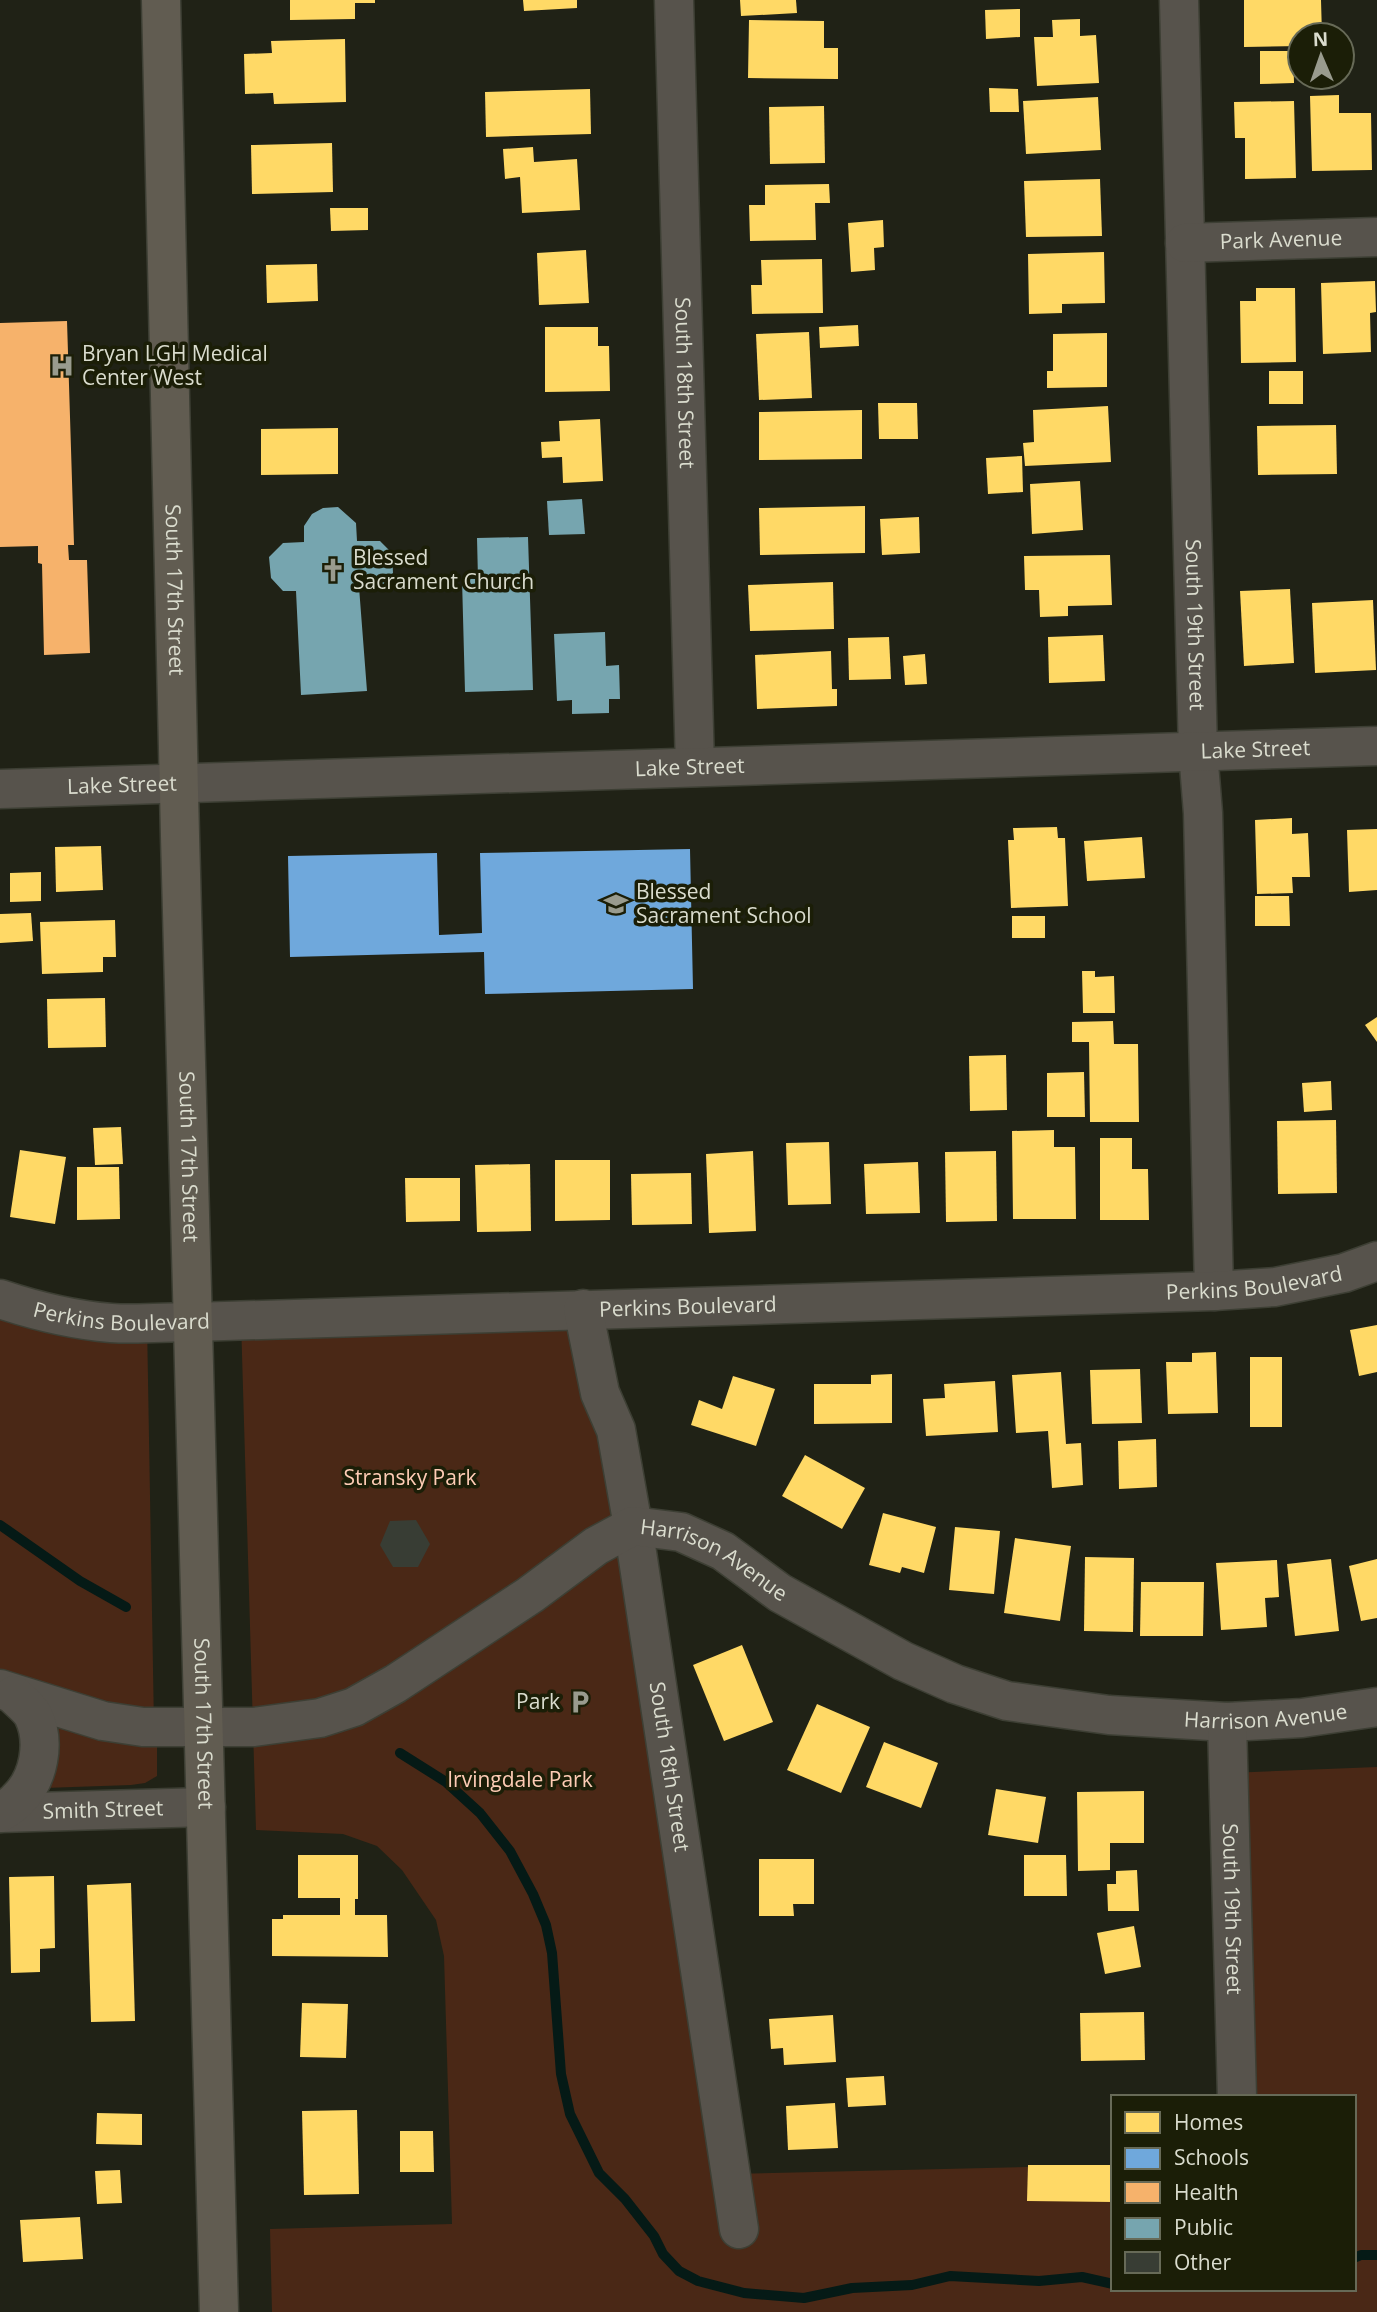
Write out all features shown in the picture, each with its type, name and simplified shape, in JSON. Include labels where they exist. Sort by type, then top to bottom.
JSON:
[{"type":"main road","name":"South 17th Street","points":[[161,0],[219,2312]]},
{"type":"street","name":"South 18th Street","points":[[674,0],[695,767]]},
{"type":"street","name":"South 19th Street","points":[[1178,0],[1198,752],[1203,813],[1214,1291]]},
{"type":"street","name":"Park Avenue","points":[[1185,243],[1377,237]]},
{"type":"street","name":"Lake Street","points":[[0,789],[1377,746]]},
{"type":"street","name":"Perkins Boulevard","points":[[0,1299],[72,1319],[113,1323],[193,1322],[1214,1291],[1275,1287],[1344,1273],[1377,1261]]},
{"type":"street","name":"South 18th Street","points":[[583,1309],[600,1392],[616,1430],[633,1526],[739,2229]]},
{"type":"street","name":"Harrison Avenue","points":[[7,1692],[103,1721],[143,1727],[282,1725],[320,1718],[354,1707],[395,1684],[549,1582],[596,1546],[633,1526],[681,1532],[723,1551],[780,1593],[903,1661],[955,1684],[1007,1701],[1108,1715],[1227,1722],[1302,1718],[1377,1707]]},
{"type":"street","points":[[0,1813],[18,1799],[30,1784],[39,1760],[40,1739],[32,1714],[7,1692]]},
{"type":"street","name":"South 19th Street","points":[[1227,1722],[1237,2095]]},
{"type":"street","name":"Smith Street","points":[[0,1813],[206,1807]]},
{"type":"green space","points":[[0,1299],[147,1323],[154,1727],[0,1689]]},
{"type":"green space","name":"Irvingdale Park","points":[[583,1309],[731,2174],[1111,2165],[1111,2291],[1356,2291],[1356,2095],[1237,2095],[1229,1773],[1377,1767],[1377,2312],[272,2312],[270,2229],[452,2224],[444,1956],[436,1920],[402,1870],[377,1846],[343,1834],[256,1830],[241,1320]]},
{"type":"green space","points":[[51,1723],[157,1746],[157,1776],[145,1783],[131,1785],[44,1788]]},
{"type":"building: Homes","points":[[290,0],[375,0],[375,3],[355,3],[355,19],[290,20]]},
{"type":"building: Homes","points":[[523,0],[577,0],[577,8],[524,11]]},
{"type":"building: Homes","points":[[740,0],[796,0],[797,13],[741,16]]},
{"type":"building: Homes","points":[[1244,0],[1321,0],[1322,21],[1286,21],[1286,46],[1244,47]]},
{"type":"building: Homes","points":[[1020,9],[1020,37],[986,39],[985,10]]},
{"type":"building: Homes","points":[[1080,19],[1080,36],[1096,35],[1099,83],[1037,86],[1034,37],[1053,37],[1052,20]]},
{"type":"building: Homes","points":[[749,20],[824,21],[824,48],[838,48],[838,79],[748,78]]},
{"type":"building: Homes","points":[[345,39],[346,102],[274,104],[273,93],[245,94],[244,54],[272,53],[271,41]]},
{"type":"building: Homes","points":[[1260,51],[1286,51],[1286,83],[1260,84]]},
{"type":"building: Homes","points":[[989,88],[1018,89],[1019,112],[990,112]]},
{"type":"building: Homes","points":[[590,89],[591,134],[486,137],[485,92]]},
{"type":"building: Homes","points":[[1339,95],[1339,113],[1371,113],[1372,170],[1312,171],[1310,96]]},
{"type":"building: Homes","points":[[1098,97],[1101,150],[1026,154],[1023,101]]},
{"type":"building: Homes","points":[[1294,101],[1296,178],[1245,179],[1245,138],[1235,138],[1234,102]]},
{"type":"building: Homes","points":[[824,106],[825,163],[770,164],[769,107]]},
{"type":"building: Homes","points":[[332,143],[333,192],[252,194],[251,145]]},
{"type":"building: Homes","points":[[533,147],[534,162],[577,159],[580,210],[522,213],[520,177],[505,179],[503,149]]},
{"type":"building: Homes","points":[[1100,179],[1102,236],[1026,237],[1024,181]]},
{"type":"building: Homes","points":[[829,184],[830,203],[815,203],[816,240],[750,241],[749,205],[765,205],[765,185]]},
{"type":"building: Homes","points":[[330,208],[368,208],[368,230],[331,231]]},
{"type":"building: Homes","points":[[883,220],[884,247],[874,248],[875,270],[851,272],[848,223]]},
{"type":"building: Homes","points":[[586,250],[589,303],[539,305],[537,253]]},
{"type":"building: Homes","points":[[1104,252],[1105,303],[1062,304],[1062,313],[1029,314],[1028,254]]},
{"type":"building: Homes","points":[[822,259],[823,313],[752,314],[751,285],[762,285],[761,260]]},
{"type":"building: Homes","points":[[317,264],[318,301],[267,303],[266,265]]},
{"type":"building: Homes","points":[[1375,281],[1376,312],[1370,313],[1371,352],[1323,354],[1321,283]]},
{"type":"building: Homes","points":[[1256,288],[1295,288],[1296,362],[1241,363],[1240,301],[1256,301]]},
{"type":"building: Homes","points":[[858,325],[859,346],[820,348],[819,327]]},
{"type":"building: Homes","points":[[545,327],[598,327],[598,346],[609,346],[610,391],[545,392]]},
{"type":"building: Homes","points":[[809,332],[812,398],[759,400],[756,334]]},
{"type":"building: Homes","points":[[1107,333],[1107,387],[1047,388],[1047,371],[1053,371],[1053,334]]},
{"type":"building: Homes","points":[[1269,371],[1303,371],[1303,404],[1269,404]]},
{"type":"building: Homes","points":[[878,403],[917,403],[918,439],[879,439]]},
{"type":"building: Homes","points":[[1108,406],[1111,462],[1025,466],[1023,443],[1034,442],[1033,410]]},
{"type":"building: Homes","points":[[862,410],[862,459],[759,460],[759,412]]},
{"type":"building: Homes","points":[[600,419],[603,481],[563,483],[562,457],[542,458],[541,442],[560,441],[559,421]]},
{"type":"building: Homes","points":[[1336,425],[1337,474],[1258,475],[1257,426]]},
{"type":"building: Homes","points":[[338,428],[338,474],[261,475],[261,429]]},
{"type":"building: Homes","points":[[1022,456],[1023,492],[988,494],[986,458]]},
{"type":"building: Homes","points":[[1080,481],[1083,530],[1032,534],[1030,484]]},
{"type":"building: Homes","points":[[865,506],[865,553],[760,555],[759,508]]},
{"type":"building: Homes","points":[[919,517],[920,553],[882,555],[880,519]]},
{"type":"building: Homes","points":[[1110,555],[1112,605],[1068,606],[1068,616],[1040,617],[1039,590],[1025,590],[1024,556]]},
{"type":"building: Homes","points":[[833,582],[834,629],[750,631],[748,585]]},
{"type":"building: Homes","points":[[1290,589],[1294,663],[1244,666],[1240,591]]},
{"type":"building: Homes","points":[[1373,600],[1376,670],[1315,673],[1312,603]]},
{"type":"building: Homes","points":[[1103,635],[1105,681],[1049,683],[1048,637]]},
{"type":"building: Homes","points":[[889,637],[891,679],[849,680],[848,638]]},
{"type":"building: Homes","points":[[831,651],[832,689],[837,689],[837,706],[757,709],[755,655]]},
{"type":"building: Homes","points":[[925,654],[927,684],[905,685],[903,656]]},
{"type":"building: Homes","points":[[1292,818],[1292,834],[1308,833],[1310,877],[1292,877],[1293,893],[1257,894],[1255,820]]},
{"type":"building: Homes","points":[[1057,827],[1058,838],[1065,838],[1068,906],[1011,908],[1008,840],[1014,840],[1013,828]]},
{"type":"building: Homes","points":[[1377,829],[1377,890],[1349,892],[1347,830]]},
{"type":"building: Homes","points":[[1142,837],[1145,878],[1087,881],[1084,841]]},
{"type":"building: Homes","points":[[101,846],[103,890],[56,892],[55,847]]},
{"type":"building: Homes","points":[[41,872],[41,901],[10,902],[10,873]]},
{"type":"building: Homes","points":[[1255,896],[1289,896],[1290,926],[1255,926]]},
{"type":"building: Homes","points":[[31,913],[33,941],[0,943],[0,914]]},
{"type":"building: Homes","points":[[1012,916],[1045,916],[1045,938],[1012,938]]},
{"type":"building: Homes","points":[[115,920],[116,957],[103,957],[103,972],[42,974],[40,922]]},
{"type":"building: Homes","points":[[1082,971],[1095,971],[1095,977],[1114,976],[1115,1013],[1083,1013]]},
{"type":"building: Homes","points":[[105,998],[106,1047],[48,1048],[47,999]]},
{"type":"building: Homes","points":[[1377,1017],[1377,1042],[1365,1025]]},
{"type":"building: Homes","points":[[1113,1021],[1114,1044],[1138,1044],[1139,1122],[1090,1122],[1089,1042],[1072,1042],[1072,1022]]},
{"type":"building: Homes","points":[[1006,1055],[1007,1110],[970,1111],[969,1056]]},
{"type":"building: Homes","points":[[1084,1072],[1085,1117],[1047,1117],[1047,1073]]},
{"type":"building: Homes","points":[[1331,1081],[1332,1110],[1304,1112],[1302,1083]]},
{"type":"building: Homes","points":[[1336,1120],[1337,1193],[1278,1194],[1277,1121]]},
{"type":"building: Homes","points":[[121,1127],[123,1164],[95,1165],[93,1128]]},
{"type":"building: Homes","points":[[1054,1130],[1054,1147],[1075,1147],[1076,1219],[1013,1219],[1012,1131]]},
{"type":"building: Homes","points":[[1100,1138],[1132,1138],[1132,1169],[1148,1169],[1149,1220],[1100,1220]]},
{"type":"building: Homes","points":[[829,1142],[831,1204],[788,1205],[786,1143]]},
{"type":"building: Homes","points":[[20,1150],[66,1157],[55,1224],[10,1217]]},
{"type":"building: Homes","points":[[753,1151],[756,1231],[709,1233],[706,1154]]},
{"type":"building: Homes","points":[[996,1151],[997,1221],[946,1222],[945,1152]]},
{"type":"building: Homes","points":[[555,1160],[610,1160],[610,1220],[555,1221]]},
{"type":"building: Homes","points":[[918,1162],[920,1213],[866,1214],[864,1164]]},
{"type":"building: Homes","points":[[530,1164],[531,1231],[477,1232],[475,1165]]},
{"type":"building: Homes","points":[[77,1167],[119,1167],[120,1219],[77,1220]]},
{"type":"building: Homes","points":[[691,1173],[692,1224],[632,1225],[631,1174]]},
{"type":"building: Homes","points":[[405,1178],[460,1178],[460,1221],[406,1222]]},
{"type":"building: Homes","points":[[1377,1325],[1377,1372],[1359,1376],[1350,1330]]},
{"type":"building: Homes","points":[[1216,1352],[1218,1413],[1168,1414],[1166,1362],[1192,1362],[1192,1353]]},
{"type":"building: Homes","points":[[1250,1357],[1282,1357],[1282,1427],[1250,1427]]},
{"type":"building: Homes","points":[[1140,1369],[1142,1423],[1092,1424],[1090,1370]]},
{"type":"building: Homes","points":[[1061,1372],[1066,1444],[1081,1443],[1083,1485],[1052,1488],[1048,1431],[1016,1433],[1012,1375]]},
{"type":"building: Homes","points":[[892,1374],[892,1423],[814,1424],[814,1384],[871,1384],[871,1375]]},
{"type":"building: Homes","points":[[733,1376],[775,1389],[756,1446],[691,1425],[699,1400],[722,1409]]},
{"type":"building: Homes","points":[[995,1381],[998,1432],[926,1436],[923,1399],[945,1398],[944,1384]]},
{"type":"building: Homes","points":[[1156,1439],[1157,1487],[1119,1489],[1118,1441]]},
{"type":"building: Homes","points":[[805,1455],[865,1488],[842,1529],[782,1496]]},
{"type":"building: Homes","points":[[883,1513],[936,1527],[924,1573],[902,1567],[900,1573],[869,1565]]},
{"type":"building: Homes","points":[[955,1527],[1000,1531],[994,1594],[949,1590]]},
{"type":"building: Homes","points":[[1015,1538],[1071,1546],[1060,1621],[1004,1613]]},
{"type":"building: Homes","points":[[1085,1557],[1134,1558],[1133,1632],[1084,1631]]},
{"type":"building: Homes","points":[[1331,1559],[1339,1631],[1295,1636],[1287,1564]]},
{"type":"building: Homes","points":[[1377,1559],[1377,1618],[1361,1621],[1349,1566]]},
{"type":"building: Homes","points":[[1277,1560],[1279,1597],[1265,1598],[1267,1627],[1221,1630],[1216,1563]]},
{"type":"building: Homes","points":[[1141,1582],[1204,1582],[1203,1636],[1140,1636]]},
{"type":"building: Homes","points":[[742,1645],[773,1722],[724,1741],[693,1665]]},
{"type":"building: Homes","points":[[817,1704],[870,1727],[841,1793],[787,1770]]},
{"type":"building: Homes","points":[[884,1742],[938,1763],[921,1808],[866,1787]]},
{"type":"building: Homes","points":[[996,1789],[1046,1797],[1038,1843],[988,1835]]},
{"type":"building: Homes","points":[[1144,1791],[1144,1843],[1110,1843],[1110,1870],[1078,1871],[1077,1792]]},
{"type":"building: Homes","points":[[298,1855],[358,1855],[358,1899],[355,1899],[355,1915],[387,1915],[388,1957],[272,1956],[272,1919],[283,1919],[283,1915],[340,1915],[340,1898],[298,1898]]},
{"type":"building: Homes","points":[[1024,1855],[1066,1855],[1067,1896],[1024,1896]]},
{"type":"building: Homes","points":[[759,1859],[814,1859],[814,1904],[793,1904],[794,1916],[759,1916]]},
{"type":"building: Homes","points":[[1137,1870],[1139,1911],[1108,1911],[1107,1884],[1116,1884],[1116,1871]]},
{"type":"building: Homes","points":[[54,1876],[55,1948],[40,1949],[40,1972],[11,1973],[9,1877]]},
{"type":"building: Homes","points":[[131,1883],[135,2021],[91,2022],[87,1885]]},
{"type":"building: Homes","points":[[1134,1926],[1141,1967],[1105,1974],[1097,1933]]},
{"type":"building: Homes","points":[[302,2003],[348,2004],[346,2058],[300,2057]]},
{"type":"building: Homes","points":[[1144,2012],[1145,2060],[1081,2061],[1080,2013]]},
{"type":"building: Homes","points":[[833,2015],[836,2062],[784,2065],[783,2048],[771,2049],[769,2019]]},
{"type":"building: Homes","points":[[884,2076],[886,2105],[848,2107],[846,2078]]},
{"type":"building: Homes","points":[[835,2103],[838,2148],[788,2150],[786,2106]]},
{"type":"building: Homes","points":[[357,2110],[359,2194],[304,2195],[302,2111]]},
{"type":"building: Homes","points":[[97,2113],[142,2114],[142,2145],[96,2144]]},
{"type":"building: Homes","points":[[400,2131],[433,2131],[434,2172],[400,2172]]},
{"type":"building: Homes","points":[[1028,2165],[1111,2165],[1111,2202],[1027,2201]]},
{"type":"building: Homes","points":[[120,2170],[122,2203],[97,2204],[95,2171]]},
{"type":"building: Homes","points":[[80,2217],[83,2259],[23,2262],[20,2220]]},
{"type":"building: Schools","points":[[690,849],[693,989],[485,994],[484,952],[290,957],[288,856],[437,853],[439,935],[482,933],[480,853]]},
{"type":"building: Health","points":[[67,321],[74,545],[68,545],[69,560],[87,560],[90,653],[44,655],[42,564],[38,563],[38,546],[0,547],[0,323]]},
{"type":"building: Public","points":[[582,499],[585,534],[549,535],[547,501]]},
{"type":"building: Public","points":[[338,507],[356,523],[357,541],[380,541],[392,553],[393,573],[381,587],[359,587],[367,691],[301,695],[296,591],[283,591],[271,578],[269,557],[283,543],[304,542],[304,526],[312,514],[323,508]]},
{"type":"building: Public","points":[[528,537],[533,690],[465,692],[462,579],[478,579],[477,538]]},
{"type":"building: Public","points":[[605,632],[606,666],[619,665],[620,699],[609,699],[609,713],[572,714],[572,700],[557,701],[554,634]]},
{"type":"building: Other","points":[[416,1520],[430,1544],[418,1567],[393,1567],[380,1545],[390,1521]]},
{"type":"waterway","points":[[0,1525],[80,1581],[126,1607]]},
{"type":"waterway","points":[[400,1753],[446,1782],[480,1813],[510,1851],[546,1925],[552,1953],[561,2074],[570,2114],[599,2173],[625,2199],[654,2236],[663,2254],[679,2271],[698,2281],[744,2293],[804,2298],[852,2288],[912,2285],[950,2276],[1039,2281],[1082,2277],[1111,2284]]},
{"type":"waterway","points":[[1356,2257],[1377,2255]]},
{"type":"place","name":"Bryan LGH Medical Center West","points":[[62,366]]},
{"type":"place","name":"Blessed Sacrament Church","points":[[333,570]]},
{"type":"place","name":"Blessed Sacrament School","points":[[616,904]]},
{"type":"place","name":"Park","points":[[580,1702]]},
{"type":"park label","name":"Stransky Park","points":[[410,1478]]}]
